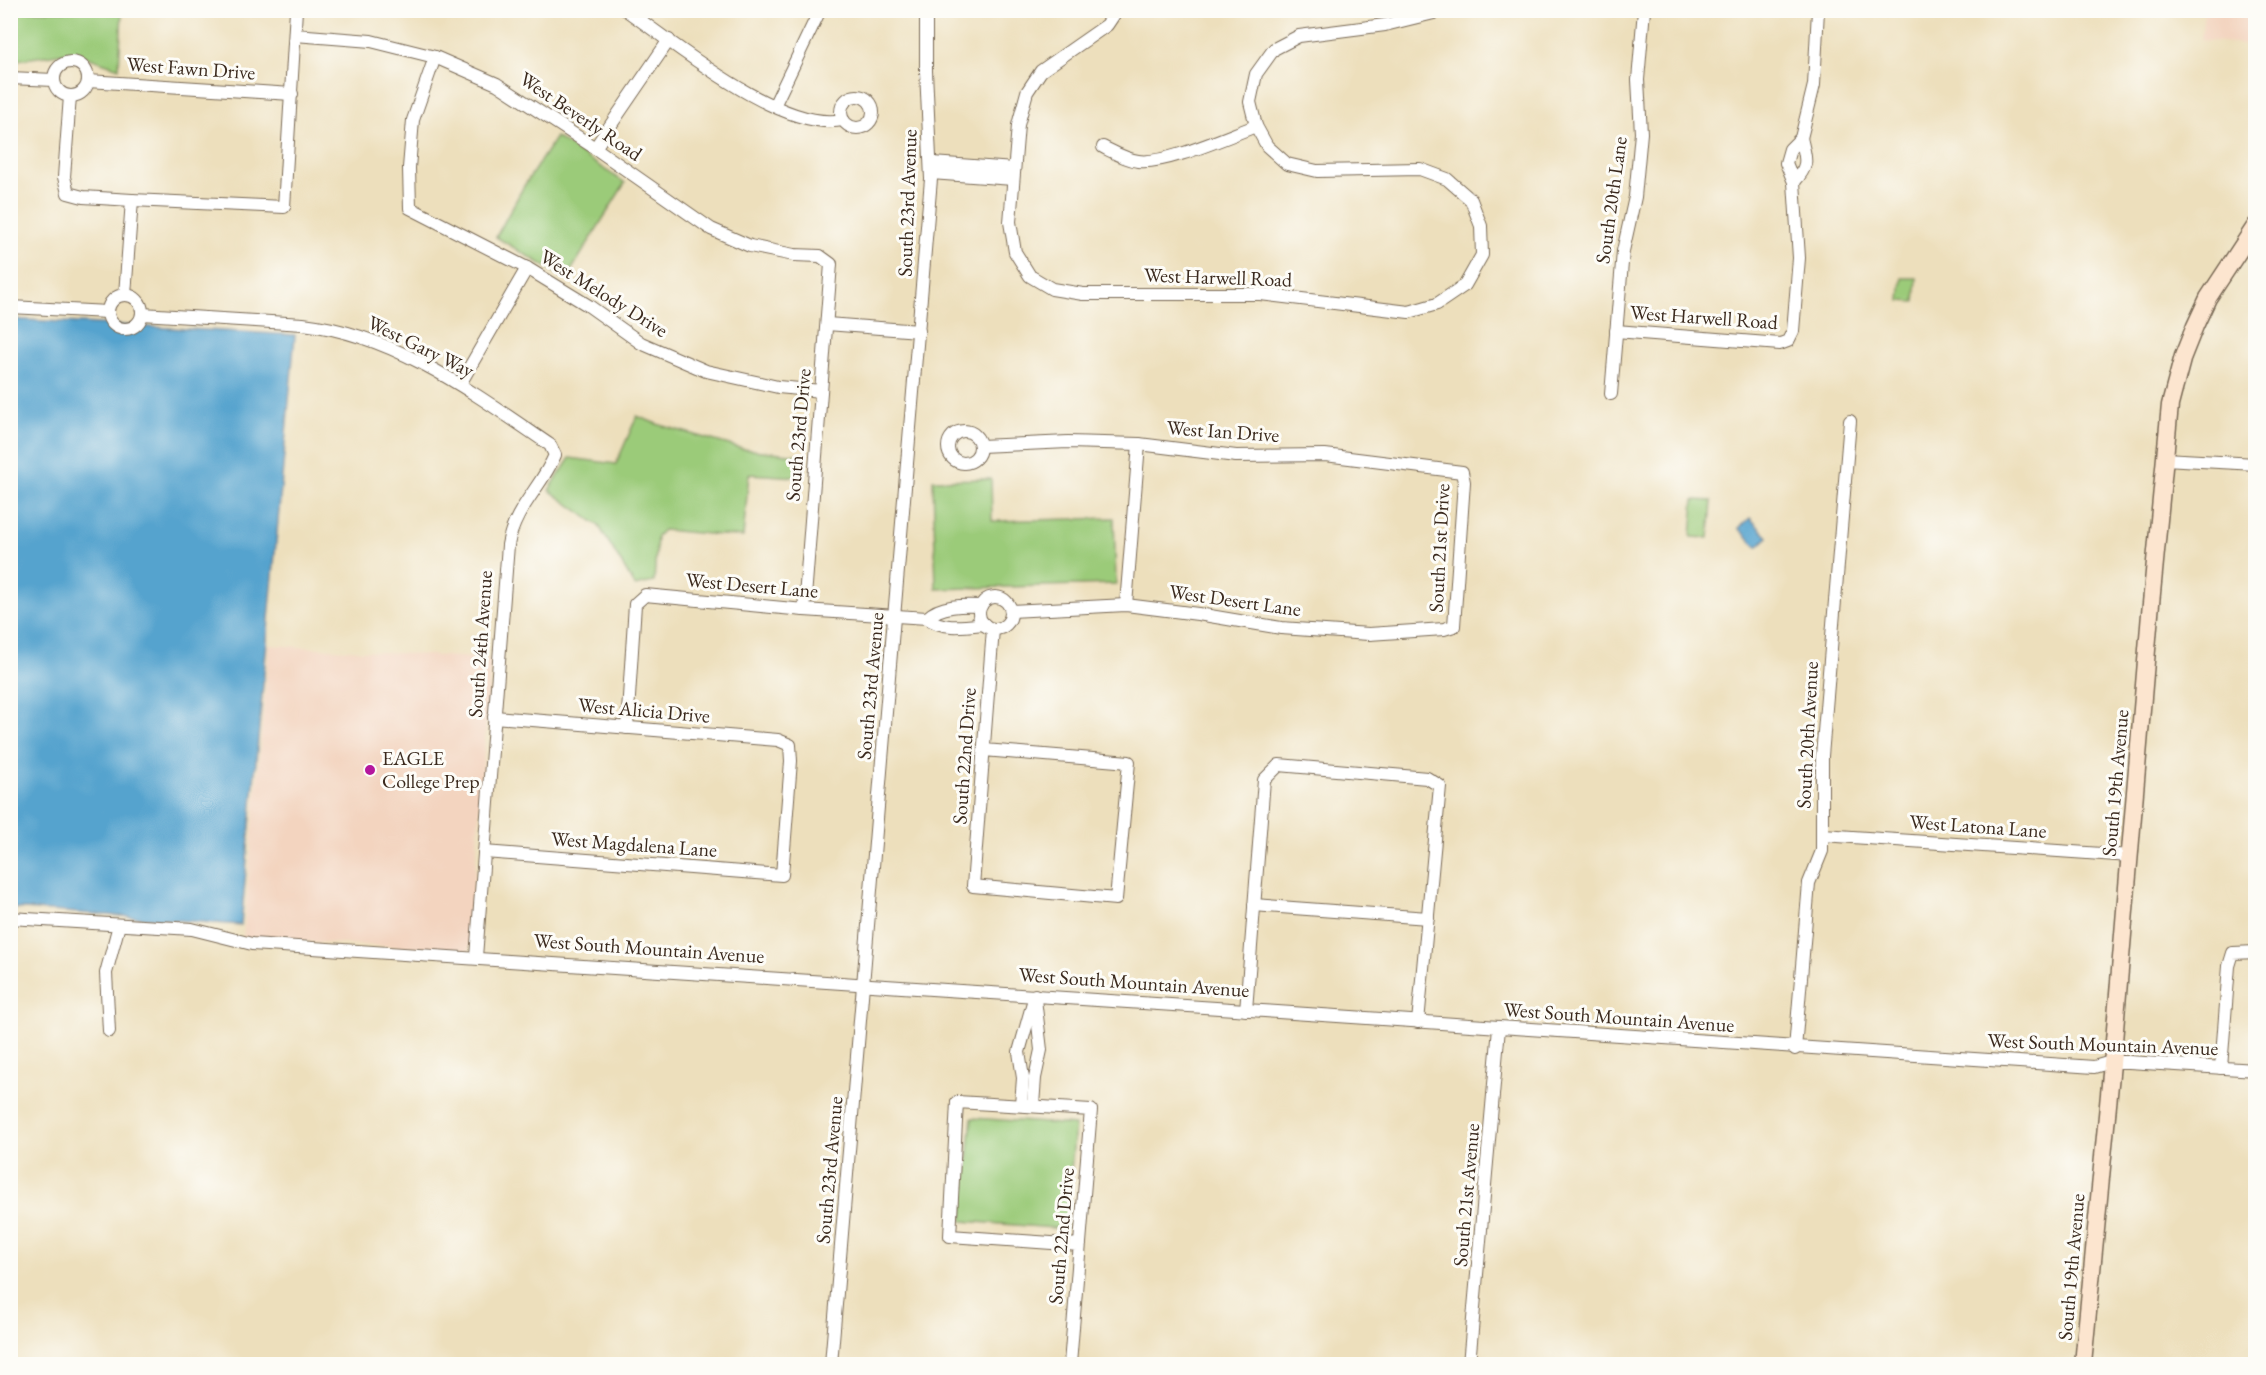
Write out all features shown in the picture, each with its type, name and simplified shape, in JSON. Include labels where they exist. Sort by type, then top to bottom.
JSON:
[{"type":"main road","name":"South 19th Avenue","points":[[2083,1365],[2131,856],[2170,405],[2182,356],[2208,298],[2256,225]]},
{"type":"street","points":[[70,96],[64,177],[68,193],[83,197],[284,207],[296,10]]},
{"type":"street","points":[[626,10],[745,92],[774,106],[821,121],[843,120]]},
{"type":"street","points":[[774,106],[820,10]]},
{"type":"street","name":"South 23rd Avenue","points":[[831,1365],[932,168],[926,71],[926,10]]},
{"type":"street","points":[[932,168],[1013,174],[1018,125],[1027,92],[1041,71],[1107,24],[1116,10]]},
{"type":"street","points":[[1103,147],[1124,158],[1141,162],[1170,157],[1256,126],[1250,102],[1256,74],[1274,49],[1299,36],[1385,25],[1446,10]]},
{"type":"street","name":"South 20th Lane","points":[[1611,394],[1623,251],[1635,197],[1640,144],[1638,80],[1644,10]]},
{"type":"street","points":[[1801,138],[1807,156],[1806,166],[1794,182],[1787,167],[1787,156],[1790,149],[1801,138],[1814,85],[1818,10]]},
{"type":"street","name":"West Beverly Road","points":[[295,35],[370,41],[435,57],[497,84],[596,148],[711,229],[750,246],[794,255],[820,256],[831,264]]},
{"type":"street","points":[[596,148],[669,40]]},
{"type":"street","name":"West Melody Drive","points":[[435,57],[413,120],[410,208],[527,268],[589,306],[641,343],[706,371],[778,387],[821,391]]},
{"type":"street","points":[[69,62],[83,67],[88,81],[84,90],[70,96],[59,91],[54,80],[56,70],[69,62]]},
{"type":"street","points":[[10,78],[54,80]]},
{"type":"street","name":"West Fawn Drive","points":[[88,81],[292,94]]},
{"type":"street","name":"West Harwell Road","points":[[1013,174],[1010,222],[1015,252],[1030,276],[1052,289],[1083,294],[1260,294],[1409,312],[1437,304],[1465,285],[1482,255],[1481,226],[1471,200],[1447,179],[1420,169],[1317,171],[1287,164],[1267,146],[1256,126]]},
{"type":"street","name":"West Harwell Road","points":[[1616,331],[1780,344],[1788,341],[1792,331],[1799,258],[1794,182]]},
{"type":"street","points":[[125,295],[132,200]]},
{"type":"street","name":"South 23rd Drive","points":[[804,610],[831,264]]},
{"type":"street","points":[[460,384],[527,268]]},
{"type":"street","points":[[125,295],[131,296],[139,303],[142,314],[135,326],[126,329],[113,325],[108,312],[115,298],[125,295]]},
{"type":"street","points":[[10,307],[108,312]]},
{"type":"street","name":"West Gary Way","points":[[142,314],[330,327],[382,345],[460,384],[550,445],[555,455]]},
{"type":"street","points":[[827,324],[919,331]]},
{"type":"street","name":"South 20th Avenue","points":[[1795,1049],[1809,883],[1821,858],[1822,756],[1850,421]]},
{"type":"street","name":"West Ian Drive","points":[[980,446],[1068,442],[1139,444],[1236,456],[1325,455],[1462,472]]},
{"type":"street","points":[[1126,605],[1139,444]]},
{"type":"street","name":"South 24th Avenue","points":[[476,957],[510,530],[516,517],[550,467],[555,455]]},
{"type":"street","points":[[2164,459],[2256,464]]},
{"type":"street","name":"South 21st Drive","points":[[1454,626],[1464,482],[1462,472]]},
{"type":"street","name":"West Desert Lane","points":[[627,728],[635,604],[645,595],[804,610],[927,618],[935,624],[956,626],[988,626]]},
{"type":"street","points":[[997,597],[1006,601],[1011,611],[1007,624],[1003,627],[988,626],[979,616],[981,606],[987,599],[997,597]]},
{"type":"street","name":"West Desert Lane","points":[[1011,611],[1126,605],[1281,628],[1369,634],[1444,629],[1454,626]]},
{"type":"street","name":"West Desert Lane","points":[[927,618],[940,609],[981,606]]},
{"type":"street","points":[[956,607],[956,626]]},
{"type":"street","name":"South 22nd Drive","points":[[984,750],[1128,762],[1116,899],[974,886],[984,750],[988,626]]},
{"type":"street","name":"West Alicia Drive","points":[[494,717],[778,740],[790,745],[791,761],[782,875]]},
{"type":"street","points":[[1246,1010],[1264,780],[1279,765],[1427,778],[1440,786],[1418,1022]]},
{"type":"street","name":"West Latona Lane","points":[[1823,835],[2131,856]]},
{"type":"street","name":"West Magdalena Lane","points":[[484,852],[782,875]]},
{"type":"street","points":[[1254,905],[1428,918]]},
{"type":"street","name":"West South Mountain Avenue","points":[[10,918],[192,929],[252,944],[865,982],[1795,1049],[2094,1067],[2111,1062],[2256,1070]]},
{"type":"street","points":[[109,1031],[106,973],[119,925]]},
{"type":"street","points":[[2222,1068],[2229,966],[2233,953],[2256,952]]},
{"type":"street","points":[[1027,1105],[1019,1052],[1035,994]]},
{"type":"street","points":[[1027,1105],[1041,1050],[1035,994]]},
{"type":"street","name":"South 21st Avenue","points":[[1470,1365],[1499,1028]]},
{"type":"street","points":[[1027,1105],[957,1102],[950,1236],[1080,1245]]},
{"type":"street","name":"South 22nd Drive","points":[[1027,1105],[1091,1110],[1070,1365]]},
{"type":"shaded area","points":[[2204,11],[2255,11],[2255,45],[2201,40]]},
{"type":"shaded area","name":"EAGLE College Prep","points":[[269,645],[491,659],[469,951],[243,938]]},
{"type":"green space","points":[[11,11],[122,11],[119,68],[72,52],[11,61]]},
{"type":"green space","points":[[556,137],[625,183],[566,279],[496,237],[524,186]]},
{"type":"green space","points":[[1902,278],[1917,278],[1915,302],[1900,301]]},
{"type":"green space","points":[[637,416],[743,449],[799,455],[797,477],[749,474],[743,537],[663,530],[657,536],[654,582],[635,586],[599,526],[549,490],[570,458],[616,464]]},
{"type":"green space","points":[[991,479],[992,521],[1114,518],[1116,584],[936,589],[933,480]]},
{"type":"green space","points":[[1694,500],[1712,501],[1709,538],[1691,537]]},
{"type":"green space","points":[[972,1118],[1075,1125],[1066,1229],[962,1221]]},
{"type":"water","points":[[10,319],[295,335],[241,925],[11,908]]},
{"type":"water","points":[[1750,518],[1768,537],[1757,547],[1739,528]]},
{"type":"place","name":"EAGLE College Prep","points":[[370,770]]}]
